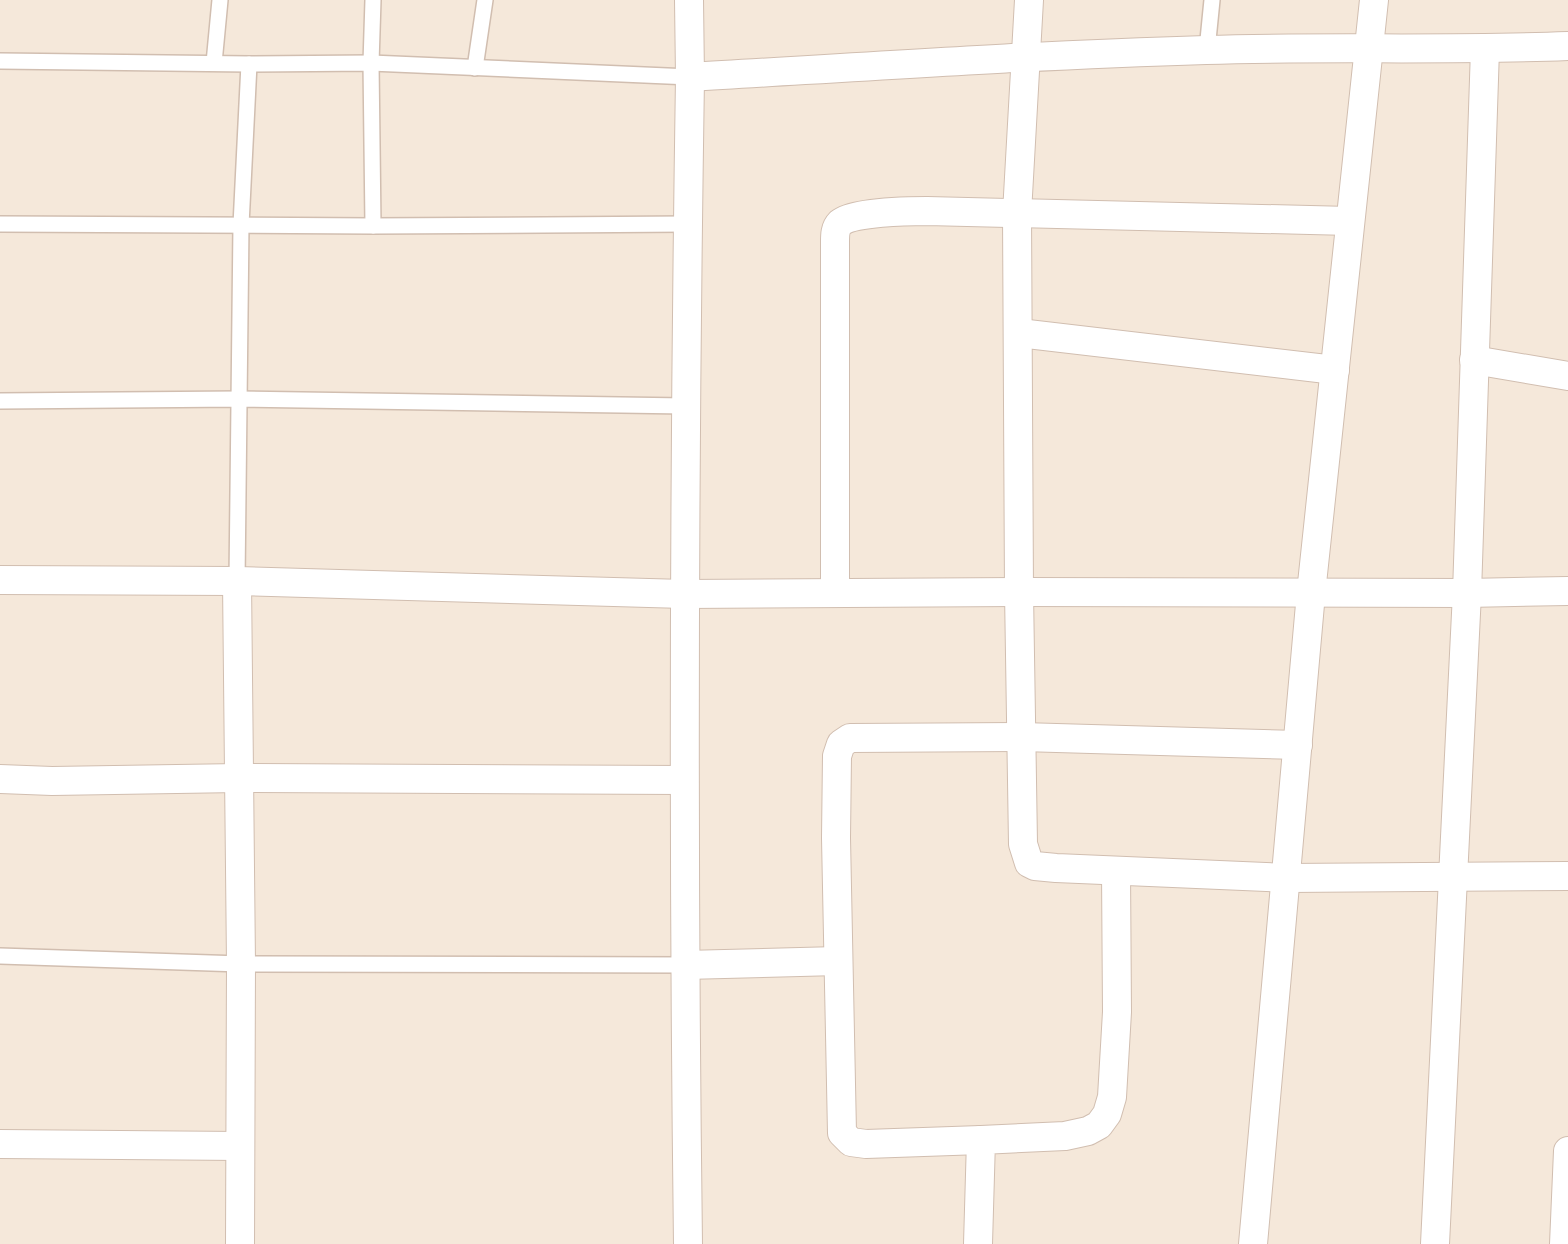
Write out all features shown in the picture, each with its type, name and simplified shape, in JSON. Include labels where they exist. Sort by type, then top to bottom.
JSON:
[{"type":"street","points":[[688,1244],[684,594],[690,77],[689,0]]},
{"type":"street","points":[[1029,0],[1024,58],[1018,212],[1019,592],[1023,844],[1029,863],[1035,866],[1056,868],[1287,878],[1568,876]]},
{"type":"street","points":[[1253,1244],[1311,593],[1374,0]]},
{"type":"street","points":[[690,77],[1024,58],[1207,50],[1485,49],[1568,46]]},
{"type":"street","points":[[1435,1244],[1467,593],[1485,49]]},
{"type":"street","points":[[835,593],[835,231],[839,224],[845,220],[890,212],[1018,212],[1350,221]]},
{"type":"street","points":[[1018,332],[1335,370]]},
{"type":"street","points":[[1474,360],[1568,376]]},
{"type":"street","points":[[0,580],[237,581],[684,594],[1019,592],[1467,593],[1568,591]]},
{"type":"street","points":[[237,581],[241,964],[240,1244]]},
{"type":"street","points":[[1116,870],[1117,1012],[1112,1097],[1107,1114],[1098,1125],[1088,1131],[1065,1136],[981,1140],[866,1144],[851,1142],[842,1134],[836,776],[837,756],[841,744],[850,738],[1022,737],[1298,745]]},
{"type":"street","points":[[0,779],[52,781],[239,778],[684,780]]},
{"type":"street","points":[[685,965],[838,961]]},
{"type":"street","points":[[978,1244],[981,1140]]},
{"type":"street","points":[[0,1144],[240,1146]]},
{"type":"street","points":[[1564,1244],[1568,1151]]},
{"type":"lane","points":[[214,63],[220,0]]},
{"type":"lane","points":[[373,0],[371,63],[373,226]]},
{"type":"lane","points":[[475,68],[485,0]]},
{"type":"lane","points":[[1207,50],[1212,0]]},
{"type":"lane","points":[[0,61],[248,64],[371,63],[690,77]]},
{"type":"lane","points":[[237,581],[241,225],[248,64]]},
{"type":"lane","points":[[0,224],[373,226],[688,224]]},
{"type":"lane","points":[[0,400],[239,399],[685,406]]},
{"type":"lane","points":[[0,956],[241,964],[685,965]]},
{"type":"shaded area","points":[[0,0],[1568,0],[1568,1244],[0,1244]]}]
